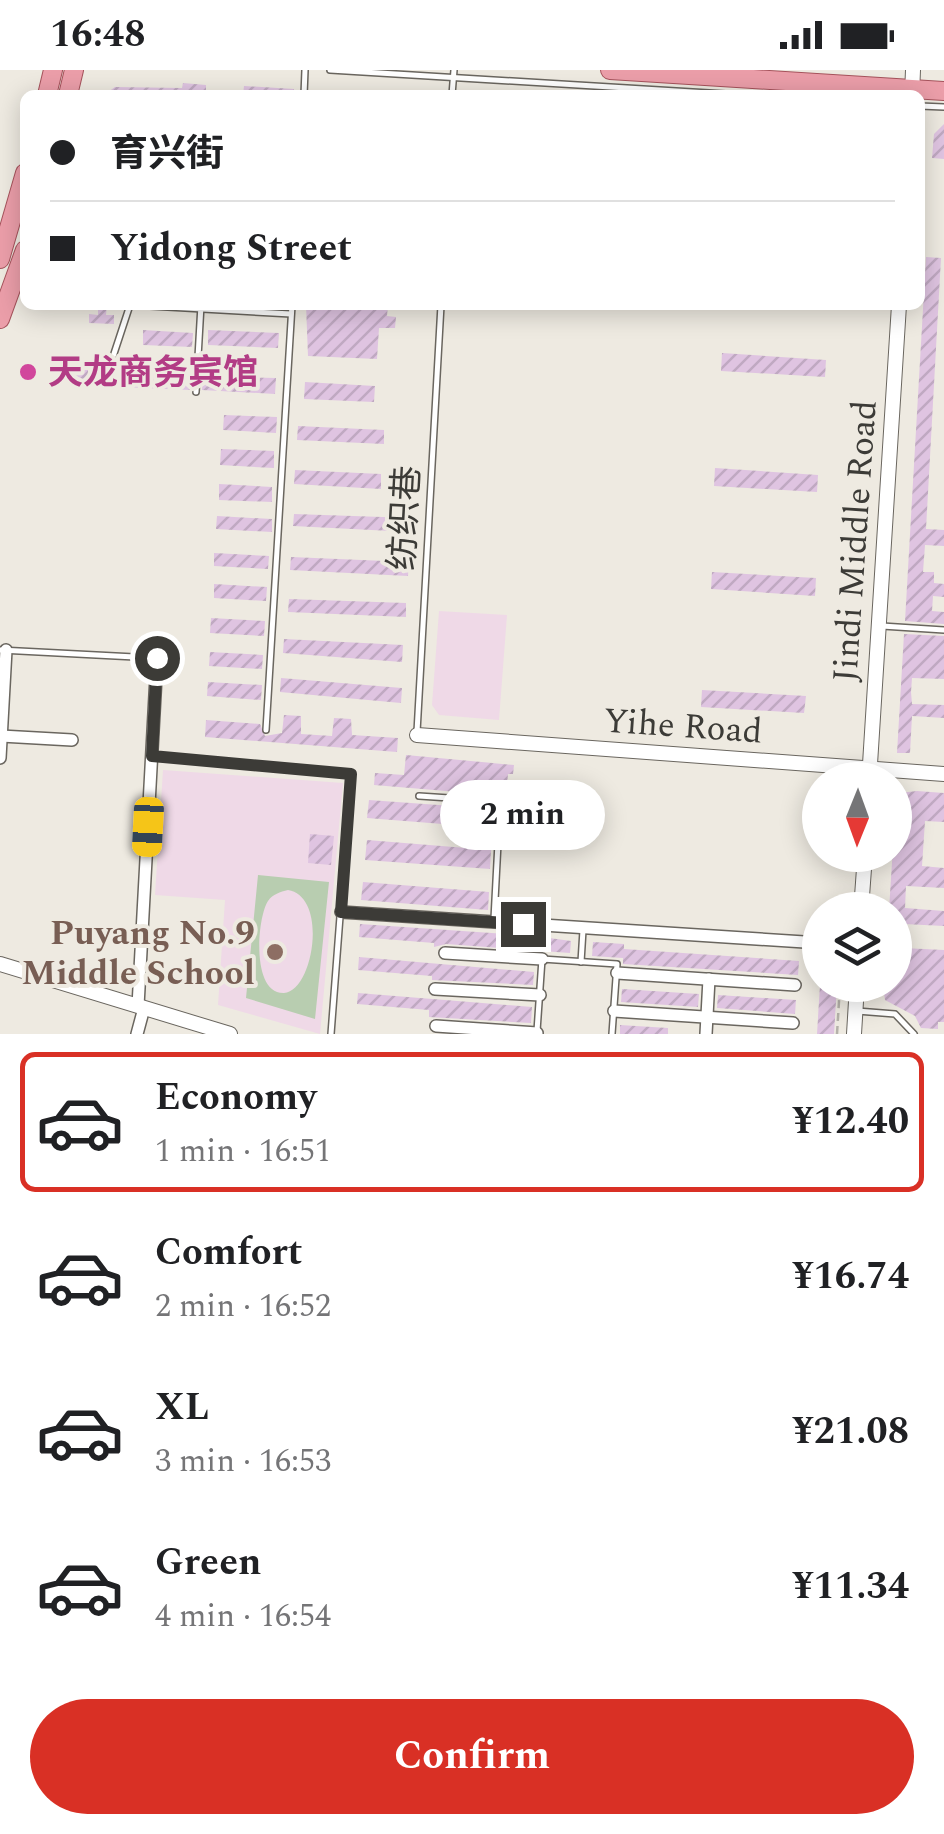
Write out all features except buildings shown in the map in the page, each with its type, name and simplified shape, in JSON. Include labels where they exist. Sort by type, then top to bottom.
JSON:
[{"type":"main road","points":[[610,70],[914,87],[944,80]]},
{"type":"main road","points":[[786,70],[944,90]]},
{"type":"main road","points":[[0,259],[20,190]]},
{"type":"main road","points":[[0,319],[20,264]]},
{"type":"street","name":"Jindi Middle Road","points":[[871,762],[899,310]]},
{"type":"street","points":[[0,758],[3,650]]},
{"type":"street","points":[[137,1034],[157,658]]},
{"type":"street","name":"Yihe Road","points":[[417,734],[802,769]]},
{"type":"street","points":[[1,736],[72,740]]},
{"type":"street","name":"Yihe Road","points":[[912,774],[944,774]]},
{"type":"street","points":[[341,912],[802,942]]},
{"type":"street","points":[[445,953],[542,960]]},
{"type":"street","points":[[0,964],[230,1034]]},
{"type":"street","points":[[616,973],[795,985]]},
{"type":"street","points":[[706,1034],[709,979]]},
{"type":"street","points":[[435,989],[540,995]]},
{"type":"street","points":[[854,1034],[856,1002]]},
{"type":"street","points":[[614,1011],[793,1023]]},
{"type":"street","points":[[436,1026],[537,1034]]},
{"type":"lane","points":[[330,70],[454,74],[673,90]]},
{"type":"lane","points":[[104,384],[129,310]]},
{"type":"lane","points":[[196,392],[201,310]]},
{"type":"lane","points":[[240,310],[292,314]]},
{"type":"lane","points":[[266,730],[292,310]]},
{"type":"lane","name":"纺织巷","points":[[417,734],[440,310]]},
{"type":"lane","points":[[879,626],[944,630]]},
{"type":"lane","points":[[3,650],[157,658]]},
{"type":"lane","points":[[152,756],[351,774],[331,1034]]},
{"type":"lane","points":[[420,796],[495,801],[500,806],[494,922]]},
{"type":"lane","points":[[580,962],[583,928]]},
{"type":"lane","points":[[537,1034],[542,960],[617,964],[612,1034]]},
{"type":"lane","points":[[855,1011],[895,1014],[914,1034]]},
{"type":"path","points":[[837,1034],[839,1002]]},
{"type":"shaded area","points":[[439,611],[507,615],[499,720],[439,715],[432,705]]},
{"type":"shaded area","name":"Puyang No.9 Middle School","points":[[163,770],[343,783],[320,1034],[218,1005],[225,900],[155,895]]},
{"type":"green space","points":[[258,875],[329,882],[315,1019],[246,998]],"holes":[[[288,890],[301,896],[312,925],[309,962],[294,989],[284,993],[273,990],[262,969],[261,923],[274,895]]]},
{"type":"place","name":"天龙商务宾馆","points":[[28,372]]},
{"type":"place","name":"Puyang No.9 Middle School","points":[[275,952]]},
{"type":"route","points":[[157,658],[152,756],[344,770],[351,774],[341,912],[523,924]]}]
